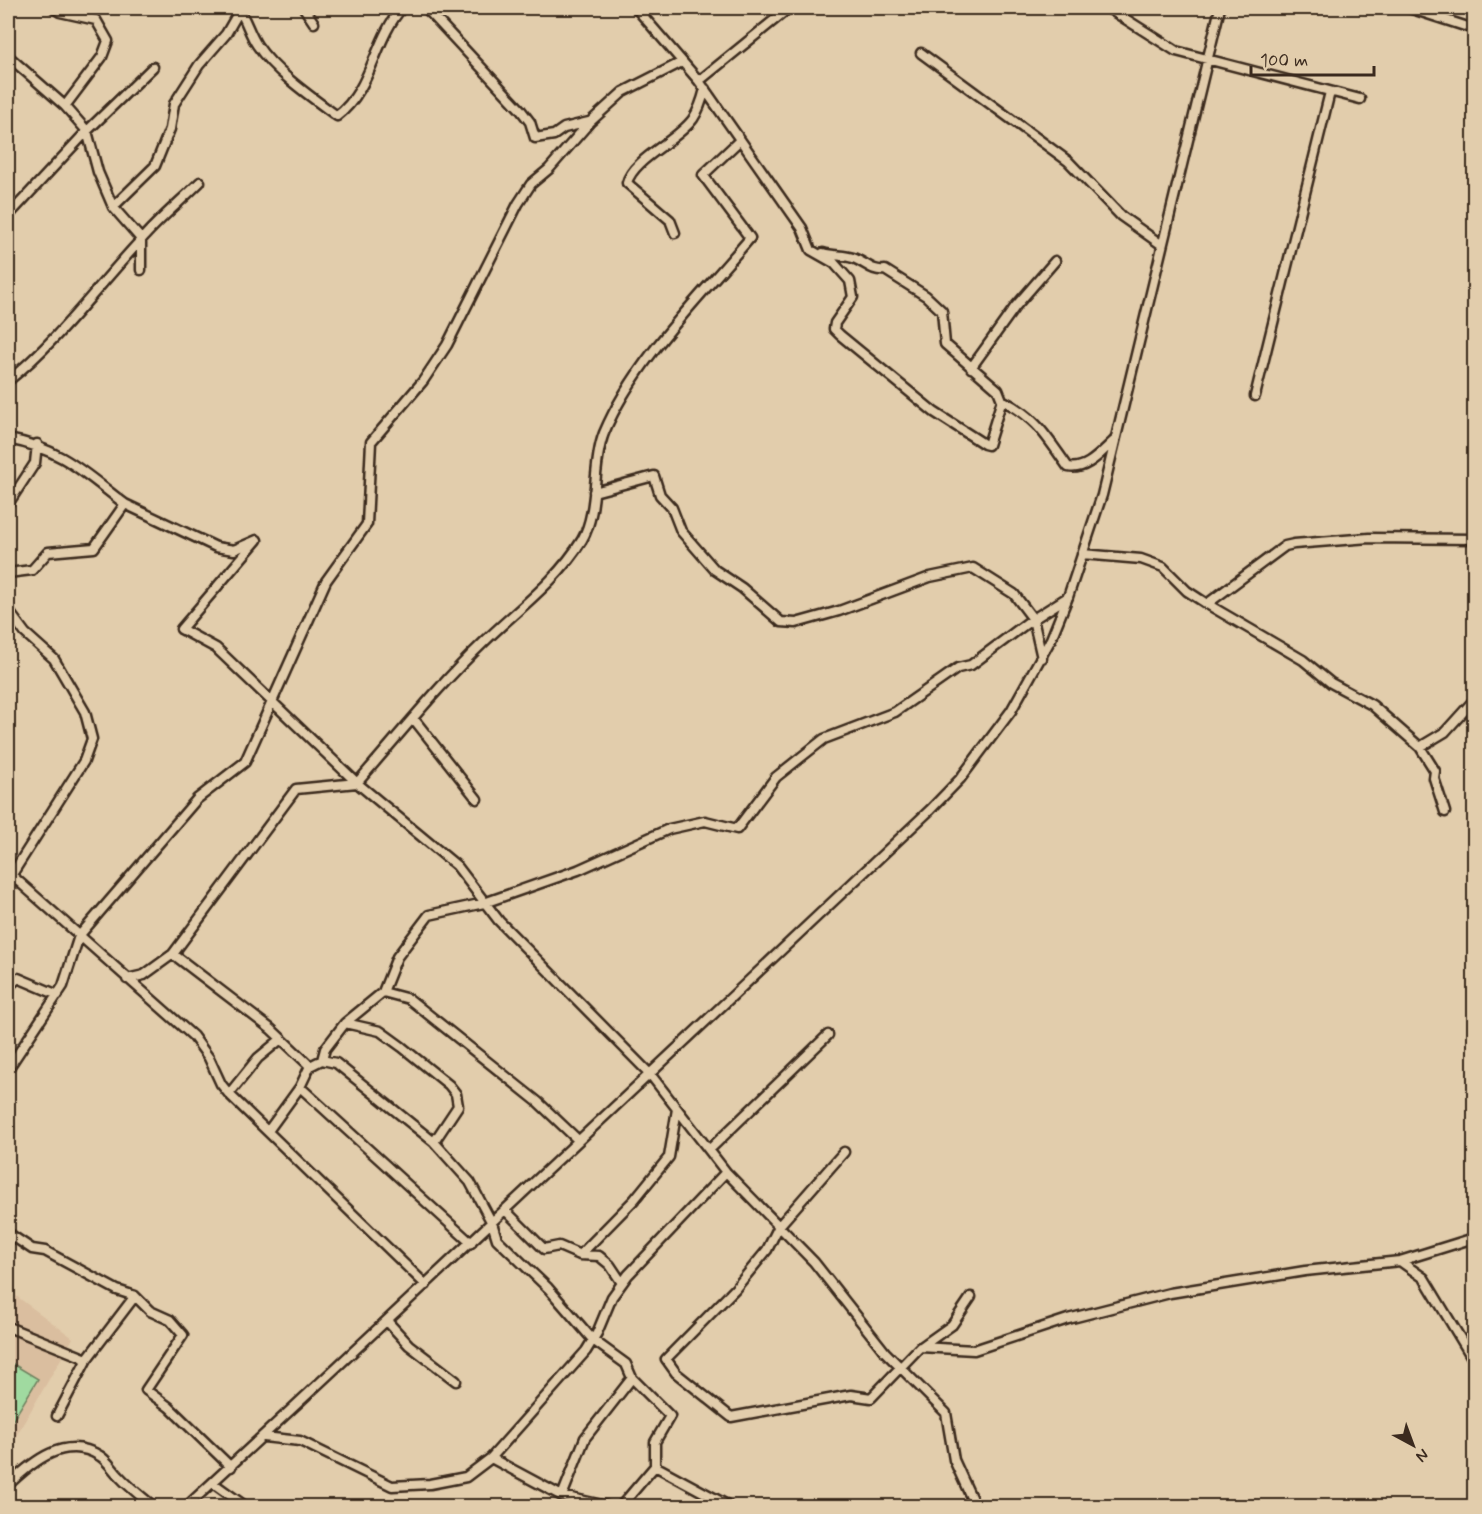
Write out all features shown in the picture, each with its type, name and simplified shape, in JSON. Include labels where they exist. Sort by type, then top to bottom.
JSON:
[{"type":"street","points":[[54,8],[60,12],[96,20],[108,41],[102,57],[65,106]]},
{"type":"street","points":[[240,8],[256,44],[264,54],[306,93],[337,116],[348,107],[366,76],[381,38],[402,8]]},
{"type":"street","points":[[113,207],[155,166],[170,129],[174,104],[199,65],[226,34],[240,8]]},
{"type":"street","points":[[304,8],[314,23]]},
{"type":"street","points":[[426,8],[520,109],[530,122],[535,138],[554,135],[564,128],[590,122]]},
{"type":"street","points":[[636,8],[705,89],[739,141],[802,228],[811,250],[834,263],[850,281],[853,297],[835,323],[834,329],[934,412],[988,445],[1002,400],[998,390],[945,344],[942,311],[926,296],[885,270],[877,271],[850,257],[838,257],[811,250]]},
{"type":"street","points":[[699,81],[789,8]]},
{"type":"street","points":[[1108,8],[1176,51],[1207,61],[1360,99]]},
{"type":"street","points":[[187,1506],[506,1211],[578,1140],[960,779],[1011,711],[1041,657],[1068,597],[1102,495],[1220,8]]},
{"type":"street","points":[[1410,8],[1474,29]]},
{"type":"street","points":[[921,53],[1068,161],[1121,216],[1162,245]]},
{"type":"street","points":[[8,56],[65,106],[87,130],[98,172],[113,207],[141,239],[141,270]]},
{"type":"street","points":[[8,1069],[58,994],[79,936],[197,799],[245,762],[273,704],[326,581],[367,524],[371,442],[423,381],[447,345],[518,204],[531,184],[549,169],[590,122],[623,92],[682,62]]},
{"type":"street","points":[[8,216],[87,130],[153,67]]},
{"type":"street","points":[[675,233],[670,220],[627,183],[628,177],[692,120],[701,105],[705,89]]},
{"type":"street","points":[[1255,396],[1330,92]]},
{"type":"street","points":[[127,979],[144,975],[173,954],[296,789],[357,783],[413,718],[485,641],[555,576],[583,537],[594,492],[603,437],[617,404],[668,334],[750,237],[703,175],[739,141]]},
{"type":"street","points":[[8,381],[38,357],[79,313],[141,239],[201,182]]},
{"type":"street","points":[[971,368],[1015,307],[1055,261]]},
{"type":"street","points":[[1002,400],[1024,411],[1042,428],[1068,467],[1075,468],[1092,461],[1115,440]]},
{"type":"street","points":[[8,439],[37,444],[64,457],[125,504],[216,547],[234,550],[257,540],[181,629],[216,648],[357,783],[457,866],[484,903],[650,1074],[726,1172],[814,1262],[885,1352],[946,1413],[954,1460],[975,1506]]},
{"type":"street","points":[[8,504],[35,463],[37,444]]},
{"type":"street","points":[[594,492],[654,476],[660,495],[672,508],[681,531],[715,570],[742,588],[781,622],[796,623],[839,611],[930,577],[973,568],[1014,594],[1033,619],[1041,657]]},
{"type":"street","points":[[8,573],[32,570],[48,552],[94,548],[125,504]]},
{"type":"street","points":[[1207,604],[1285,546],[1369,538],[1474,539]]},
{"type":"street","points":[[1082,554],[1141,559],[1163,567],[1187,591],[1303,660],[1330,683],[1372,705],[1420,747],[1435,771],[1444,812]]},
{"type":"street","points":[[322,1060],[325,1049],[345,1023],[383,992],[397,957],[429,915],[484,903],[578,870],[669,829],[705,820],[737,829],[776,777],[824,738],[895,712],[958,668],[971,665],[1033,619],[1068,597]]},
{"type":"street","points":[[8,610],[25,633],[54,659],[85,712],[92,739],[84,761],[9,876],[193,1036],[209,1058],[221,1084],[229,1094],[426,1285]]},
{"type":"street","points":[[1420,747],[1445,732],[1474,700]]},
{"type":"street","points":[[413,718],[477,799]]},
{"type":"street","points":[[173,954],[281,1039],[310,1066]]},
{"type":"street","points":[[8,987],[18,978],[58,994]]},
{"type":"street","points":[[383,992],[409,999],[434,1016],[538,1102],[578,1140]]},
{"type":"street","points":[[345,1023],[380,1031],[449,1085],[456,1094],[458,1106],[434,1142]]},
{"type":"street","points":[[709,1150],[828,1035]]},
{"type":"street","points":[[229,1094],[258,1058],[281,1039]]},
{"type":"street","points":[[268,1131],[300,1088],[310,1066],[322,1060],[346,1070],[434,1142],[470,1182],[492,1223],[497,1239],[548,1288],[593,1340],[626,1364],[632,1378],[670,1416],[655,1442],[655,1466],[621,1506]]},
{"type":"street","points":[[300,1088],[471,1243]]},
{"type":"street","points":[[580,1255],[634,1200],[669,1157],[677,1110]]},
{"type":"street","points":[[844,1152],[779,1226],[767,1250],[735,1289],[666,1359],[675,1373],[731,1418],[851,1395],[871,1398],[920,1347],[952,1325],[971,1297]]},
{"type":"street","points":[[264,1437],[300,1441],[392,1486],[430,1484],[466,1477],[491,1458],[593,1340],[612,1298],[622,1283],[726,1172]]},
{"type":"street","points":[[506,1211],[544,1249],[559,1246],[580,1255],[599,1256],[610,1265],[622,1283]]},
{"type":"street","points":[[8,1233],[32,1249],[45,1251],[117,1290],[135,1296],[150,1311],[170,1320],[183,1335],[146,1390],[169,1407],[231,1467]]},
{"type":"street","points":[[920,1347],[974,1350],[1068,1319],[1170,1293],[1305,1271],[1401,1261],[1474,1238]]},
{"type":"street","points":[[1401,1261],[1424,1278],[1474,1361]]},
{"type":"street","points":[[57,1416],[87,1359],[135,1296]]},
{"type":"street","points":[[387,1321],[409,1345],[456,1381]]},
{"type":"street","points":[[8,1327],[87,1359]]},
{"type":"street","points":[[562,1496],[585,1438],[632,1378]]},
{"type":"street","points":[[8,1485],[31,1463],[56,1449],[83,1448],[101,1456],[120,1477],[153,1506]]},
{"type":"street","points":[[491,1458],[562,1496],[607,1506]]},
{"type":"street","points":[[655,1466],[729,1506]]},
{"type":"street","points":[[213,1483],[245,1506]]},
{"type":"shaded area","points":[[8,1290],[73,1338],[8,1450]]},
{"type":"green space","points":[[8,1361],[38,1379],[13,1420],[8,1417]]}]
